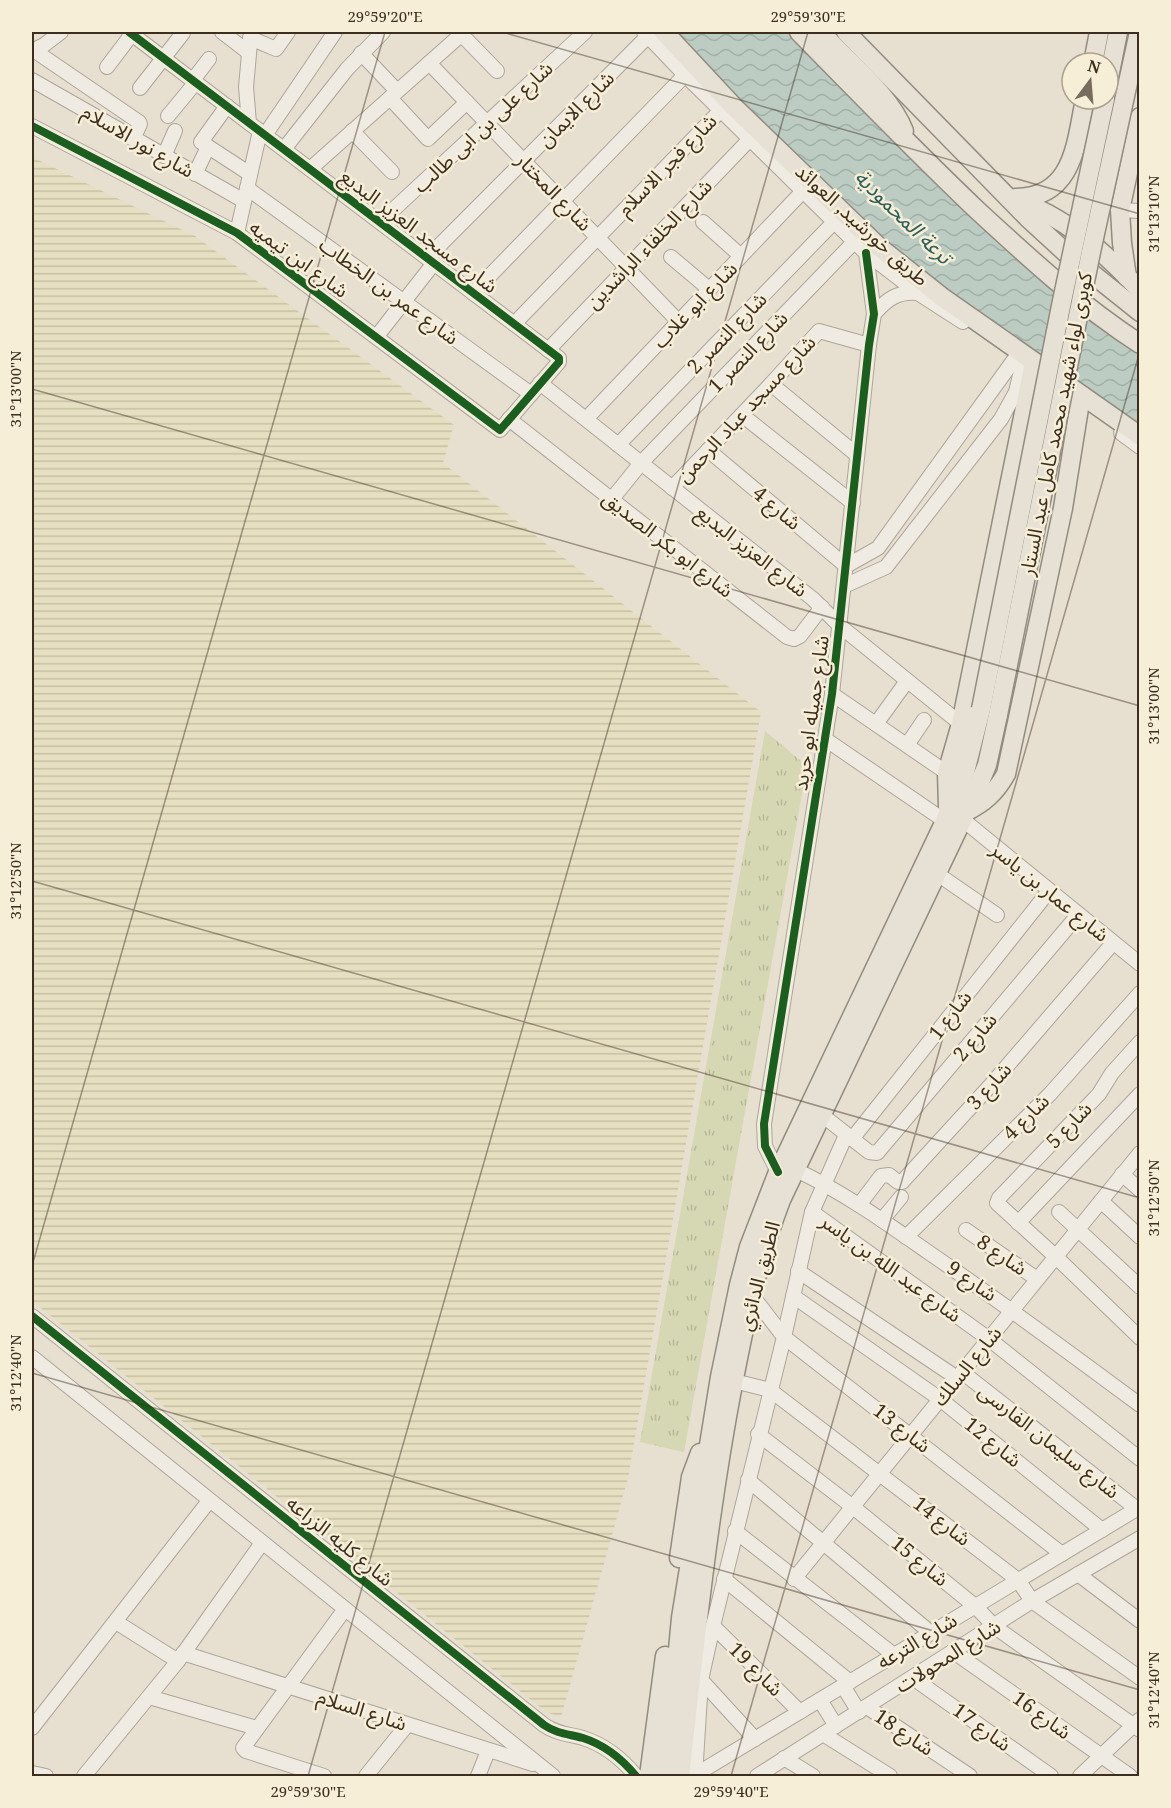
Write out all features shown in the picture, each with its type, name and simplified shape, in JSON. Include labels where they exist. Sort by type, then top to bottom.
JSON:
[{"type":"main road","points":[[800,32],[908,144],[1051,278],[1092,311],[1140,344]]},
{"type":"main road","points":[[820,32],[892,108],[902,126],[908,144]]},
{"type":"main road","points":[[1095,51],[1099,32]]},
{"type":"main road","points":[[1114,51],[1118,32]]},
{"type":"main road","name":"كوبرى لواء شهيد محمد كامل عبد الستار","points":[[990,712],[1139,32]]},
{"type":"main road","name":"طريق خورشيد, العوائد","points":[[652,33],[734,107],[879,247],[942,297],[1140,436]]},
{"type":"main road","points":[[853,35],[1007,197],[1065,252],[1140,312]]},
{"type":"main road","points":[[1007,197],[1024,198],[1040,195],[1054,186],[1065,174],[1073,158],[1083,111]]},
{"type":"main road","name":"كوبرى لواء شهيد محمد كامل عبد الستار","points":[[955,816],[987,765],[990,712],[1060,313],[1102,111]]},
{"type":"main road","points":[[1134,283],[1122,243],[1120,210],[1140,117]]},
{"type":"main road","points":[[1007,197],[1037,208],[1064,222],[1105,255],[1134,283]]},
{"type":"main road","points":[[1024,362],[1012,473],[961,724],[947,773],[955,816],[978,806],[990,797],[1006,774],[1065,491],[1080,402]]},
{"type":"main road","points":[[1012,473],[1027,470],[1042,472],[1056,479],[1065,491]]},
{"type":"main road","name":"الطريق الدائري","points":[[690,1776],[697,1621],[711,1433],[739,1286],[756,1228],[822,1114],[936,873],[955,816]]},
{"type":"main road","name":"الطريق الدائري","points":[[666,1776],[697,1621],[719,1454],[751,1294],[787,1171],[955,816]]},
{"type":"main road","points":[[649,1776],[686,1501],[696,1462],[711,1433]]},
{"type":"street","points":[[61,32],[32,50],[139,122],[133,139]]},
{"type":"street","points":[[107,67],[131,32]]},
{"type":"street","name":"شارع مسجد العزيز البديع","points":[[131,32],[552,353]]},
{"type":"street","points":[[222,32],[276,49],[288,32]]},
{"type":"street","points":[[258,130],[335,32]]},
{"type":"street","points":[[284,149],[361,53],[383,32]]},
{"type":"street","name":"شارع على بن ابى طالب","points":[[380,222],[585,32]]},
{"type":"street","points":[[140,88],[183,33]]},
{"type":"street","points":[[310,169],[463,33],[497,71]]},
{"type":"street","points":[[652,33],[685,75],[866,253],[918,293],[1024,362],[1140,447]]},
{"type":"street","name":"شارع الايمان","points":[[377,336],[404,302],[430,260],[524,161],[652,33]]},
{"type":"street","points":[[237,233],[258,130],[246,87],[250,40]]},
{"type":"street","points":[[361,53],[428,139],[467,102]]},
{"type":"street","points":[[168,117],[208,59]]},
{"type":"street","name":"شارع المختار","points":[[429,63],[678,321]]},
{"type":"street","points":[[473,293],[685,75]]},
{"type":"street","name":"شارع نور الاسلام","points":[[32,80],[195,174],[247,188]]},
{"type":"street","points":[[227,106],[201,140],[202,144],[208,147],[247,188]]},
{"type":"street","name":"شارع فجر الاسلام","points":[[514,324],[721,110]]},
{"type":"street","name":"شارع ابن تيميه","points":[[32,126],[237,233],[498,429]]},
{"type":"street","points":[[164,156],[175,131]]},
{"type":"street","points":[[352,132],[392,172]]},
{"type":"street","name":"شارع الخلفاء الراشدين","points":[[498,429],[500,430],[558,362],[552,353],[627,268],[750,139]]},
{"type":"street","points":[[195,174],[208,147]]},
{"type":"street","name":"شارع عمر بن الخطاب","points":[[247,188],[531,394]]},
{"type":"street","name":"شارع ابو غلاب","points":[[586,419],[804,190]]},
{"type":"street","points":[[1120,210],[1140,211]]},
{"type":"street","name":"شارع النصر 2","points":[[618,445],[835,221]]},
{"type":"street","points":[[703,222],[741,256]]},
{"type":"street","name":"شارع النصر 1","points":[[612,499],[641,463],[855,241]]},
{"type":"street","name":"شارع جميله ابو حريد","points":[[787,1171],[769,1157],[765,1146],[764,1124],[832,694],[840,626],[874,314],[866,253]]},
{"type":"street","points":[[672,256],[709,289]]},
{"type":"street","points":[[874,314],[886,300],[894,296],[902,293],[918,293]]},
{"type":"street","name":"شارع مسجد عباد الرحمن","points":[[672,488],[819,331],[869,345]]},
{"type":"street","points":[[846,566],[878,548],[1024,362]]},
{"type":"street","points":[[844,586],[886,567],[1001,418],[1016,392],[1024,362]]},
{"type":"street","name":"شارع العزيز البديع","points":[[540,383],[822,606],[840,626],[961,724]]},
{"type":"street","points":[[771,384],[857,455]]},
{"type":"street","points":[[742,415],[853,503]]},
{"type":"street","name":"شارع ابو بكر الصديق","points":[[509,419],[790,639],[800,636],[822,606]]},
{"type":"street","name":"شارع 4","points":[[708,450],[846,566]]},
{"type":"street","points":[[876,724],[907,681]]},
{"type":"street","points":[[832,694],[947,773]]},
{"type":"street","points":[[907,745],[924,720]]},
{"type":"street","name":"شارع عمار بن ياسر","points":[[825,739],[955,816],[1140,964]]},
{"type":"street","points":[[936,873],[997,915]]},
{"type":"street","name":"شارع 1","points":[[690,1776],[701,1680],[697,1621],[724,1579],[758,1434],[784,1337],[812,1212],[849,1137],[1049,891]]},
{"type":"street","name":"شارع 2","points":[[849,1137],[869,1152],[877,1153],[1078,915]]},
{"type":"street","name":"شارع 3","points":[[859,1205],[881,1176],[889,1175],[898,1182],[903,1180],[989,1087],[1113,943]]},
{"type":"street","name":"شارع 4","points":[[906,1237],[1050,1094],[1140,993]]},
{"type":"street","name":"شارع 5","points":[[1018,1223],[998,1206],[997,1200],[1099,1094],[1112,1073],[1140,1042]]},
{"type":"street","points":[[1140,1094],[1018,1223],[1140,1338]]},
{"type":"street","points":[[822,1114],[849,1137]]},
{"type":"street","name":"شارع السلك","points":[[794,1579],[1140,1153]]},
{"type":"street","name":"شارع 9","points":[[787,1171],[825,1184],[882,1220],[1012,1310],[1140,1406]]},
{"type":"street","points":[[1122,1174],[1140,1190]]},
{"type":"street","points":[[882,1220],[900,1197]]},
{"type":"street","points":[[1101,1201],[1140,1237]]},
{"type":"street","name":"شارع عبد الله بن ياسر","points":[[812,1212],[989,1339],[1140,1459]]},
{"type":"street","points":[[1059,1212],[1140,1287]]},
{"type":"street","name":"شارع 8","points":[[966,1230],[1038,1279]]},
{"type":"street","name":"شارع سليمان الفارسى","points":[[798,1271],[960,1375],[1138,1508]]},
{"type":"street","name":"شارع 13","points":[[751,1294],[784,1337],[1062,1554]]},
{"type":"street","name":"شارع 12","points":[[793,1296],[940,1399],[1101,1530]]},
{"type":"street","name":"شارع كليه الزراعه","points":[[32,1316],[544,1725],[553,1731],[584,1738],[602,1746],[619,1758],[636,1776]]},
{"type":"street","points":[[32,1357],[553,1776]]},
{"type":"street","name":"شارع 14","points":[[734,1381],[770,1390],[1018,1580],[1032,1601],[1140,1678]]},
{"type":"street","name":"شارع 15","points":[[758,1434],[853,1507],[975,1606],[995,1627],[1137,1725]]},
{"type":"street","points":[[748,1480],[931,1633]]},
{"type":"street","points":[[32,1728],[210,1502]]},
{"type":"street","name":"شارع الترعه","points":[[690,1776],[1138,1508]]},
{"type":"street","points":[[735,1531],[894,1655]]},
{"type":"street","name":"شارع المحولات","points":[[757,1776],[995,1627],[1032,1601],[1138,1541]]},
{"type":"street","points":[[84,1776],[180,1657],[261,1543]]},
{"type":"street","points":[[1078,1574],[1140,1621]]},
{"type":"street","points":[[724,1579],[847,1684],[863,1710]]},
{"type":"street","points":[[324,1776],[246,1751],[243,1747],[345,1610]]},
{"type":"street","name":"شارع 19","points":[[697,1621],[800,1712]]},
{"type":"street","name":"شارع السلام","points":[[117,1622],[180,1657],[288,1687],[540,1766]]},
{"type":"street","name":"شارع 16","points":[[954,1652],[1130,1776]]},
{"type":"street","name":"شارع 17","points":[[914,1678],[1051,1776]]},
{"type":"street","points":[[701,1680],[755,1739]]},
{"type":"street","points":[[149,1696],[257,1728]]},
{"type":"street","points":[[820,1700],[836,1726]]},
{"type":"street","name":"شارع 18","points":[[863,1710],[970,1776]]},
{"type":"street","points":[[366,1776],[407,1725]]},
{"type":"street","points":[[1080,1776],[1137,1725]]},
{"type":"street","points":[[823,1734],[890,1776]]},
{"type":"street","points":[[478,1776],[488,1751]]},
{"type":"street","points":[[784,1758],[813,1776]]},
{"type":"street","points":[[32,1773],[46,1776]]},
{"type":"shaded area","points":[[32,157],[195,236],[454,425],[443,463],[761,712],[628,1478],[561,1717],[546,1712],[32,1301]]},
{"type":"green space","points":[[765,731],[807,766],[684,1452],[640,1442]]},
{"type":"water","name":"ترعة المحمودية","points":[[674,32],[790,32],[900,144],[1139,351],[1139,431],[926,277],[870,228],[755,117]]},
{"type":"cycle path","points":[[32,126],[237,233],[500,430],[559,362],[559,358],[129,32]]},
{"type":"cycle path","points":[[778,1172],[765,1146],[764,1124],[832,694],[874,314],[866,253]]},
{"type":"cycle path","points":[[32,1316],[544,1725],[558,1732],[599,1744],[619,1758],[636,1776]]}]
